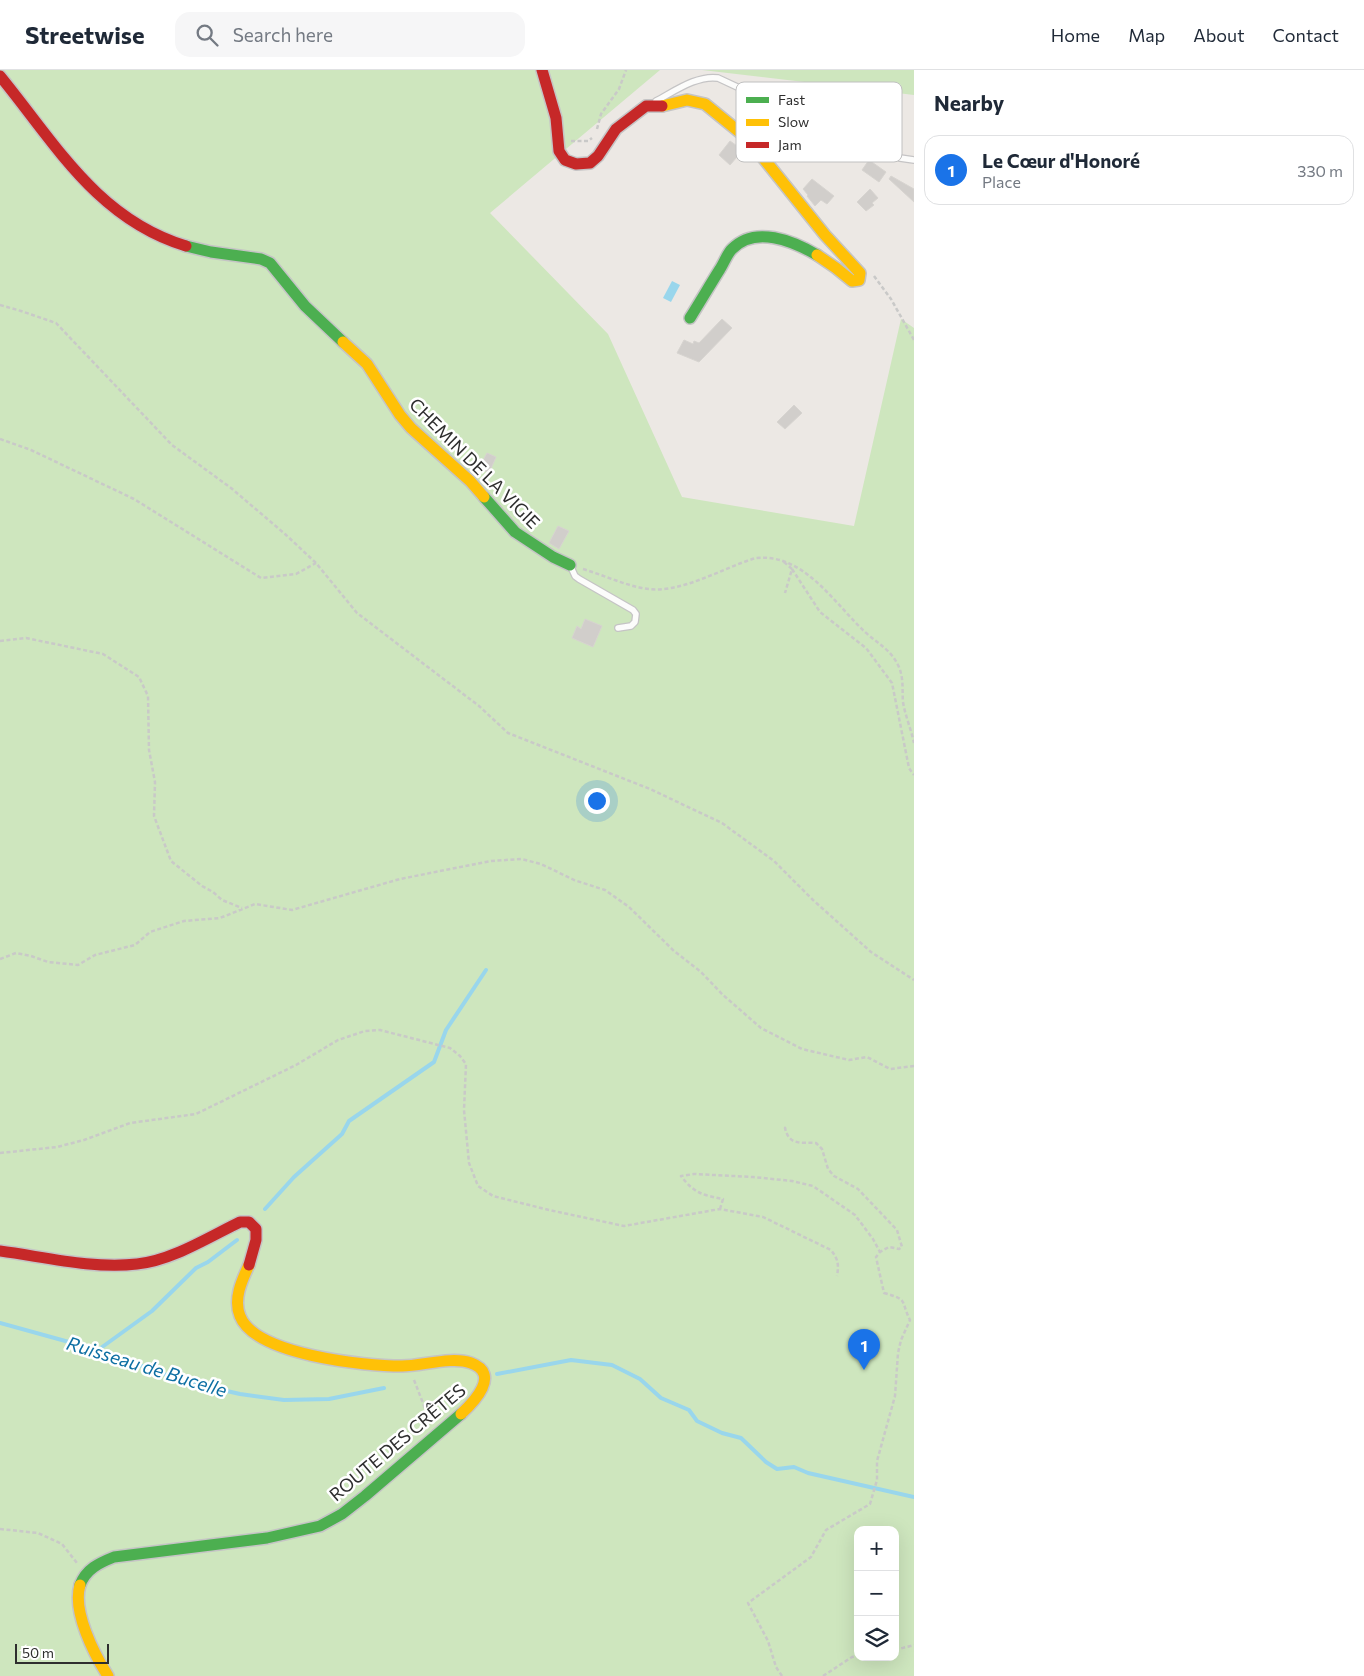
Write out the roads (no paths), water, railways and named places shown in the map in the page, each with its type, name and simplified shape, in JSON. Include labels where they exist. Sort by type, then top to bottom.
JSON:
[{"type":"street","points":[[542,70],[556,118],[559,151],[565,160],[576,164],[590,163],[598,156],[616,129],[646,106],[657,108],[680,99],[692,99],[704,104],[736,128]]},
{"type":"street","name":"CHEMIN DE LA VIGIE","points":[[0,76],[69,165],[98,196],[119,212],[146,229],[189,246],[206,251],[261,259],[270,263],[305,306],[367,364],[400,415],[411,428],[470,481],[515,532],[547,553],[570,565]]},
{"type":"street","points":[[690,318],[732,249],[739,243],[755,236],[775,237],[795,243],[834,265],[852,281],[859,280],[860,273],[825,235],[768,162]]},
{"type":"street","name":"ROUTE DES CRÊTES","points":[[0,1251],[96,1264],[138,1264],[185,1249],[240,1222],[249,1222],[256,1229],[256,1240],[242,1283],[239,1303],[240,1318],[251,1331],[282,1346],[322,1358],[366,1365],[464,1362],[476,1366],[482,1374],[484,1387],[478,1397],[353,1506],[320,1526],[267,1538],[114,1556],[97,1562],[86,1573],[80,1585],[78,1607],[81,1620],[108,1676]]},
{"type":"lane","points":[[646,106],[699,79],[718,78],[736,86]]},
{"type":"lane","points":[[570,565],[579,580],[633,610],[636,614],[636,622],[631,626],[618,628]]},
{"type":"water","points":[[672,281],[680,285],[671,302],[663,298]]},
{"type":"waterway","points":[[265,1209],[294,1177],[342,1134],[349,1121],[434,1062],[446,1030],[486,970]]},
{"type":"waterway","points":[[98,1350],[152,1311],[196,1268],[208,1262],[237,1240]]},
{"type":"waterway","name":"Ruisseau de Bucelle","points":[[0,1323],[98,1350],[183,1381],[240,1394],[284,1400],[329,1399],[384,1388]]},
{"type":"waterway","name":"Ruisseau de Bucelle","points":[[497,1374],[571,1360],[612,1365],[640,1379],[661,1398],[689,1410],[697,1421],[722,1433],[741,1438],[766,1462],[777,1469],[794,1467],[808,1473],[914,1497]]},
{"type":"place","name":"Le Cœur d'Honoré","points":[[864,1370]]}]
